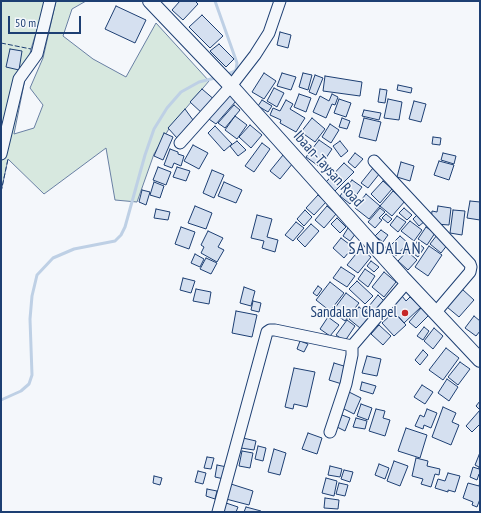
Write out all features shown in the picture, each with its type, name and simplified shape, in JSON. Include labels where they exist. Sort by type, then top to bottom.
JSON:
[{"type":"main road","name":"Ibaan-Taysan Road","points":[[150,1],[231,86],[407,282],[480,360]]},
{"type":"street","points":[[2,149],[19,79],[37,54],[50,1]]},
{"type":"street","points":[[180,143],[231,86],[255,55],[269,33],[280,1]]},
{"type":"street","points":[[374,161],[470,264],[470,272],[436,312]]},
{"type":"street","points":[[330,432],[346,384],[352,355],[352,346],[407,282]]},
{"type":"street","points":[[218,512],[267,332],[270,330],[276,330],[352,346]]},
{"type":"shaded area","points":[[1,1],[46,1],[31,49],[14,134],[34,128],[43,105],[30,88],[43,58],[56,1],[86,1],[72,9],[63,36],[93,59],[126,77],[156,23],[209,81],[170,127],[154,154],[137,202],[115,200],[106,148],[44,194],[8,159],[1,192]]},
{"type":"building","points":[[180,1],[195,1],[198,4],[183,20],[172,10]]},
{"type":"building","points":[[116,6],[146,20],[135,43],[105,29]]},
{"type":"building","points":[[202,15],[223,36],[210,48],[189,27]]},
{"type":"building","points":[[280,32],[291,35],[288,48],[277,45]]},
{"type":"building","points":[[219,44],[234,59],[226,67],[210,51]]},
{"type":"building","points":[[10,49],[22,51],[19,70],[6,67]]},
{"type":"building","points":[[264,73],[276,81],[264,99],[252,92]]},
{"type":"building","points":[[282,73],[296,77],[291,90],[277,86]]},
{"type":"building","points":[[303,73],[312,75],[308,90],[299,87]]},
{"type":"building","points":[[315,75],[323,78],[316,95],[309,92]]},
{"type":"building","points":[[325,76],[362,82],[360,96],[323,91]]},
{"type":"building","points":[[398,85],[412,88],[411,93],[397,90]]},
{"type":"building","points":[[274,88],[284,93],[277,107],[267,101]]},
{"type":"building","points":[[202,89],[216,101],[203,114],[190,102]]},
{"type":"building","points":[[380,89],[387,90],[385,103],[378,102]]},
{"type":"building","points":[[227,93],[236,101],[216,124],[206,117]]},
{"type":"building","points":[[299,94],[311,98],[306,112],[294,107]]},
{"type":"building","points":[[332,94],[338,97],[335,105],[332,104],[326,118],[313,112],[320,96],[329,101]]},
{"type":"building","points":[[339,99],[351,103],[346,117],[334,113]]},
{"type":"building","points":[[388,99],[402,102],[399,120],[384,118]]},
{"type":"building","points":[[262,100],[272,106],[268,112],[258,106]]},
{"type":"building","points":[[286,100],[293,104],[290,109],[305,118],[296,132],[280,123],[281,120],[270,115],[273,108],[280,111]]},
{"type":"building","points":[[414,101],[426,104],[421,122],[409,119]]},
{"type":"building","points":[[234,105],[240,110],[225,128],[218,123]]},
{"type":"building","points":[[185,109],[193,120],[177,138],[168,128]]},
{"type":"building","points":[[364,110],[381,113],[379,120],[362,116]]},
{"type":"building","points":[[235,116],[247,125],[237,139],[225,130]]},
{"type":"building","points":[[312,118],[325,129],[315,142],[301,132]]},
{"type":"building","points":[[342,118],[350,121],[347,129],[339,127]]},
{"type":"building","points":[[364,118],[381,122],[376,141],[359,137]]},
{"type":"building","points":[[330,124],[339,130],[331,143],[322,137]]},
{"type":"building","points":[[250,125],[262,135],[251,148],[239,137]]},
{"type":"building","points":[[215,126],[232,144],[224,151],[208,133]]},
{"type":"building","points":[[164,133],[173,137],[163,160],[154,156]]},
{"type":"building","points":[[433,137],[441,138],[440,145],[432,144]]},
{"type":"building","points":[[319,140],[332,149],[320,167],[306,157]]},
{"type":"building","points":[[237,141],[246,150],[238,156],[230,146]]},
{"type":"building","points":[[340,141],[348,151],[341,157],[333,146]]},
{"type":"building","points":[[262,143],[270,149],[254,172],[245,166]]},
{"type":"building","points":[[193,145],[208,153],[199,169],[184,161]]},
{"type":"building","points":[[170,149],[184,156],[181,166],[174,163],[172,168],[164,165]]},
{"type":"building","points":[[355,153],[363,159],[355,168],[348,162]]},
{"type":"building","points":[[443,153],[456,156],[454,164],[441,160]]},
{"type":"building","points":[[283,155],[293,163],[280,179],[270,171]]},
{"type":"building","points":[[439,161],[454,165],[449,180],[434,175]]},
{"type":"building","points":[[401,162],[414,166],[410,181],[397,177]]},
{"type":"building","points":[[344,163],[354,172],[335,191],[326,182]]},
{"type":"building","points":[[158,167],[171,172],[166,185],[153,180]]},
{"type":"building","points":[[177,167],[190,171],[186,181],[173,177]]},
{"type":"building","points":[[373,168],[380,173],[368,188],[361,183]]},
{"type":"building","points":[[212,170],[224,175],[214,198],[203,193]]},
{"type":"building","points":[[352,180],[362,187],[350,204],[340,196]]},
{"type":"building","points":[[383,181],[392,189],[380,203],[371,194]]},
{"type":"building","points":[[154,182],[164,186],[160,198],[150,195]]},
{"type":"building","points":[[224,182],[242,190],[236,203],[218,196]]},
{"type":"building","points":[[142,190],[150,192],[146,205],[139,202]]},
{"type":"building","points":[[393,191],[405,201],[392,216],[380,206]]},
{"type":"building","points":[[366,194],[380,206],[369,219],[355,208]]},
{"type":"building","points":[[318,195],[326,202],[314,215],[306,208]]},
{"type":"building","points":[[470,201],[480,202],[480,220],[467,218]]},
{"type":"building","points":[[195,206],[212,213],[206,229],[188,223]]},
{"type":"building","points":[[327,206],[336,214],[324,228],[315,220]]},
{"type":"building","points":[[438,206],[451,208],[449,225],[436,224],[431,220],[432,211],[437,212]]},
{"type":"building","points":[[380,208],[385,212],[379,218],[382,220],[375,228],[368,222]]},
{"type":"building","points":[[404,208],[412,215],[407,220],[399,213]]},
{"type":"building","points":[[156,209],[170,212],[168,220],[154,218]]},
{"type":"building","points":[[305,210],[312,217],[304,226],[297,219]]},
{"type":"building","points":[[453,210],[465,211],[462,235],[450,233]]},
{"type":"building","points":[[386,214],[392,219],[388,223],[382,218]]},
{"type":"building","points":[[418,214],[425,221],[419,226],[413,219]]},
{"type":"building","points":[[257,215],[272,219],[267,237],[278,240],[275,252],[262,248],[264,241],[251,238]]},
{"type":"building","points":[[397,216],[406,222],[398,232],[390,225]]},
{"type":"building","points":[[337,218],[346,227],[340,233],[331,224]]},
{"type":"building","points":[[410,221],[422,230],[414,241],[401,231]]},
{"type":"building","points":[[296,222],[304,228],[293,241],[285,235]]},
{"type":"building","points":[[311,224],[319,231],[305,247],[297,239]]},
{"type":"building","points":[[181,227],[195,232],[189,249],[175,244]]},
{"type":"building","points":[[426,227],[435,233],[427,245],[418,239]]},
{"type":"building","points":[[348,228],[356,233],[350,241],[343,236]]},
{"type":"building","points":[[381,230],[388,235],[383,242],[375,236]]},
{"type":"building","points":[[208,231],[223,238],[218,247],[224,250],[217,262],[201,253],[204,247],[201,245]]},
{"type":"building","points":[[437,235],[448,244],[441,253],[430,244]]},
{"type":"building","points":[[400,236],[408,243],[396,256],[388,248]]},
{"type":"building","points":[[341,238],[353,247],[344,258],[333,248]]},
{"type":"building","points":[[417,242],[424,248],[418,257],[410,251]]},
{"type":"building","points":[[429,246],[442,255],[428,276],[415,267]]},
{"type":"building","points":[[360,249],[371,257],[358,273],[347,265]]},
{"type":"building","points":[[407,251],[417,260],[408,270],[398,261]]},
{"type":"building","points":[[195,254],[204,259],[200,267],[191,263]]},
{"type":"building","points":[[206,258],[217,263],[211,274],[200,269]]},
{"type":"building","points":[[371,261],[379,267],[374,272],[367,266]]},
{"type":"building","points":[[341,267],[355,276],[347,287],[333,278]]},
{"type":"building","points":[[365,269],[375,276],[368,287],[358,279]]},
{"type":"building","points":[[384,272],[396,282],[384,297],[372,287]]},
{"type":"building","points":[[183,278],[195,281],[191,293],[180,290]]},
{"type":"building","points":[[357,281],[373,296],[365,304],[349,289]]},
{"type":"building","points":[[330,282],[344,293],[330,311],[316,300]]},
{"type":"building","points":[[318,286],[322,289],[317,296],[313,293]]},
{"type":"building","points":[[244,287],[255,291],[251,306],[240,303]]},
{"type":"building","points":[[196,289],[211,292],[209,304],[193,301]]},
{"type":"building","points":[[462,289],[474,300],[459,317],[447,307]]},
{"type":"building","points":[[346,293],[359,303],[345,321],[332,312]]},
{"type":"building","points":[[378,295],[385,302],[373,317],[365,311]]},
{"type":"building","name":"Sandalan Chapel","points":[[402,296],[406,301],[410,297],[421,307],[404,323],[389,306]]},
{"type":"building","points":[[253,301],[261,303],[259,312],[251,310]]},
{"type":"building","points":[[359,307],[370,316],[360,328],[349,319]]},
{"type":"building","points":[[421,308],[429,315],[416,328],[409,322]]},
{"type":"building","points":[[236,311],[257,315],[252,337],[232,333]]},
{"type":"building","points":[[394,312],[406,325],[394,336],[382,323]]},
{"type":"building","points":[[474,316],[480,321],[480,331],[476,336],[465,328]]},
{"type":"building","points":[[328,317],[339,325],[330,336],[320,329]]},
{"type":"building","points":[[347,320],[355,326],[345,341],[336,335]]},
{"type":"building","points":[[379,325],[391,336],[383,345],[371,334]]},
{"type":"building","points":[[424,327],[429,331],[423,340],[417,336]]},
{"type":"building","points":[[434,328],[443,336],[433,349],[424,341]]},
{"type":"building","points":[[300,341],[308,344],[304,352],[297,349]]},
{"type":"building","points":[[446,348],[459,358],[443,380],[429,370]]},
{"type":"building","points":[[423,350],[428,355],[420,365],[415,360]]},
{"type":"building","points":[[367,356],[381,359],[377,376],[362,373]]},
{"type":"building","points":[[460,362],[470,369],[458,385],[448,377]]},
{"type":"building","points":[[334,363],[347,367],[342,384],[329,380]]},
{"type":"building","points":[[294,368],[315,372],[307,407],[294,404],[293,409],[285,407]]},
{"type":"building","points":[[447,379],[458,387],[449,401],[438,393]]},
{"type":"building","points":[[362,382],[376,386],[373,394],[360,390]]},
{"type":"building","points":[[422,385],[433,392],[425,404],[414,397]]},
{"type":"building","points":[[349,392],[361,398],[354,414],[342,408]]},
{"type":"building","points":[[480,401],[480,410],[476,406]]},
{"type":"building","points":[[361,404],[372,408],[368,420],[357,416]]},
{"type":"building","points":[[443,407],[456,413],[452,422],[459,425],[451,445],[432,437]]},
{"type":"building","points":[[376,409],[385,411],[383,418],[390,420],[385,436],[369,431]]},
{"type":"building","points":[[427,409],[437,413],[431,428],[424,425],[423,429],[415,426],[420,415],[424,417]]},
{"type":"building","points":[[480,410],[480,424],[472,432],[466,426]]},
{"type":"building","points":[[342,415],[350,418],[345,431],[337,427]]},
{"type":"building","points":[[356,418],[367,421],[365,429],[353,427]]},
{"type":"building","points":[[406,428],[427,435],[420,458],[398,451]]},
{"type":"building","points":[[308,433],[322,438],[317,454],[302,449]]},
{"type":"building","points":[[243,438],[256,441],[254,450],[241,448]]},
{"type":"building","points":[[258,446],[266,448],[263,461],[255,459]]},
{"type":"building","points":[[274,449],[286,453],[280,475],[268,472]]},
{"type":"building","points":[[242,451],[253,453],[250,468],[239,466]]},
{"type":"building","points":[[479,455],[480,475],[479,474],[477,480],[470,477],[473,467],[479,469],[479,467],[475,465]]},
{"type":"building","points":[[207,457],[214,458],[211,469],[204,468]]},
{"type":"building","points":[[416,458],[428,461],[427,466],[440,469],[439,475],[435,474],[431,487],[421,484],[423,479],[412,476]]},
{"type":"building","points":[[394,461],[408,466],[400,486],[387,481]]},
{"type":"building","points":[[379,464],[389,468],[385,479],[375,475]]},
{"type":"building","points":[[217,465],[227,467],[224,479],[215,477]]},
{"type":"building","points":[[330,466],[342,469],[340,477],[328,475]]},
{"type":"building","points":[[344,470],[353,472],[350,482],[341,479]]},
{"type":"building","points":[[198,471],[206,473],[203,484],[195,482]]},
{"type":"building","points":[[448,473],[460,476],[455,492],[448,490],[448,492],[435,488],[438,479],[445,481]]},
{"type":"building","points":[[154,476],[162,478],[160,485],[153,483]]},
{"type":"building","points":[[326,478],[337,481],[334,496],[322,493]]},
{"type":"building","points":[[480,482],[480,499],[477,507],[472,505],[473,502],[463,498],[468,483],[479,486]]},
{"type":"building","points":[[339,483],[348,485],[345,496],[336,494]]},
{"type":"building","points":[[231,484],[253,491],[249,505],[226,499]]},
{"type":"building","points":[[207,489],[217,491],[215,499],[206,496]]},
{"type":"building","points":[[325,498],[339,500],[338,509],[324,508]]},
{"type":"building","points":[[226,503],[238,507],[236,512],[223,512]]},
{"type":"building","points":[[246,507],[261,511],[261,512],[244,512]]},
{"type":"waterway","points":[[215,1],[237,63],[236,70],[228,74]]},
{"type":"waterway","points":[[1,400],[21,391],[29,384],[32,375],[30,319],[32,296],[37,275],[53,258],[74,249],[115,241],[121,235],[125,227],[145,155],[154,129],[167,108],[181,92],[199,82],[215,78]]},
{"type":"fence","points":[[1,43],[31,49]]},
{"type":"fence","points":[[1,192],[8,159]]},
{"type":"place","name":"Sandalan Chapel","points":[[405,313]]},
{"type":"district","name":"SANDALAN","points":[[385,249]]}]
